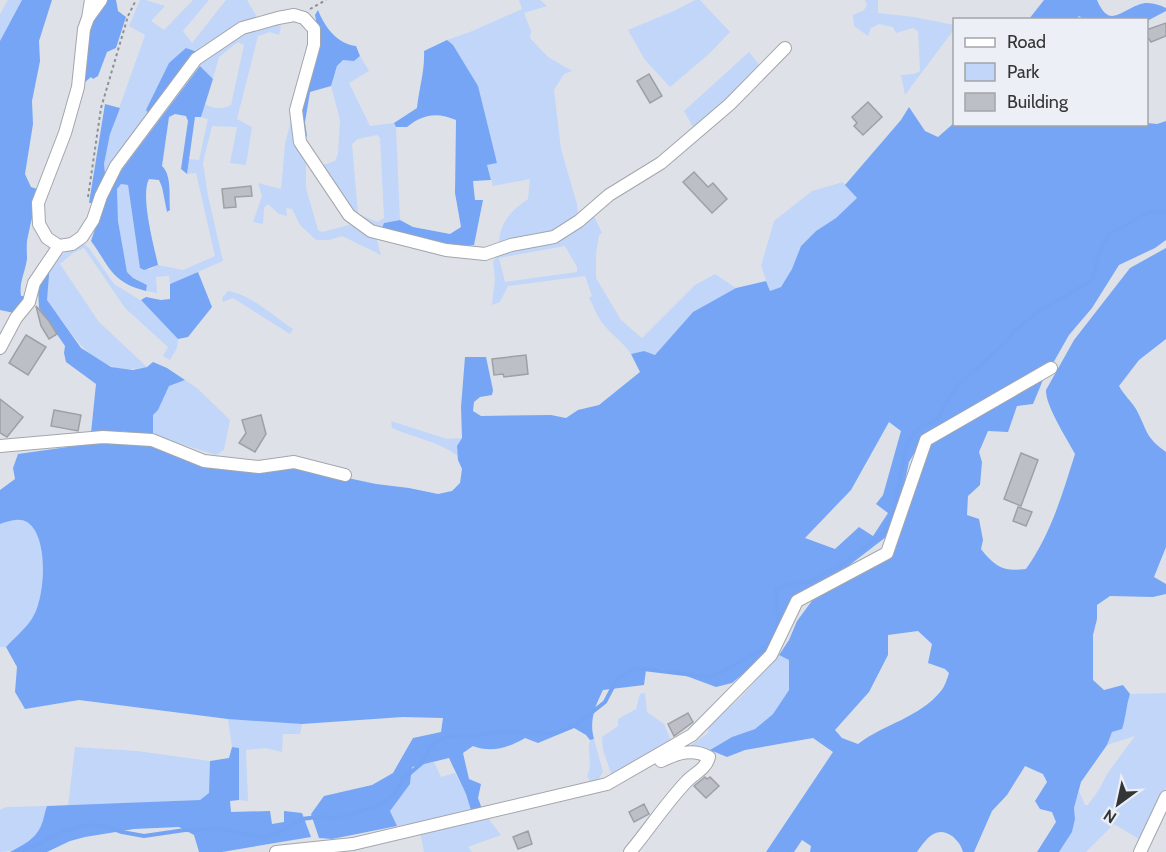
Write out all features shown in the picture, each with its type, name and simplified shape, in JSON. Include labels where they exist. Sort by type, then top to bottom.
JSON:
[{"type":"street","points":[[91,0],[84,29],[78,87],[65,133],[38,203],[39,224],[47,238],[59,246],[72,244],[82,237],[93,220],[101,196],[116,166],[196,59],[243,28],[294,15],[300,17],[314,29],[314,45],[296,110],[300,142],[349,215],[371,231],[446,250],[485,254],[511,245],[554,237],[579,221],[609,195],[661,163],[730,104],[785,48]]},
{"type":"street","points":[[88,18],[101,0]]},
{"type":"street","points":[[0,348],[16,318],[29,302],[34,282],[59,246]]},
{"type":"street","points":[[607,784],[692,735],[771,655],[797,601],[887,553],[926,440],[1051,368]]},
{"type":"street","points":[[0,446],[103,437],[152,440],[204,461],[259,467],[294,462],[345,475]]},
{"type":"street","points":[[276,852],[353,844],[607,784],[679,753],[698,752],[709,758],[707,765],[678,791],[630,852]]},
{"type":"street","points":[[1140,852],[1166,797]]},
{"type":"path","points":[[87,197],[101,108],[128,16],[136,0]]},
{"type":"path","points":[[300,17],[326,0]]},
{"type":"green space","points":[[8,0],[22,0],[0,41],[0,14]]},
{"type":"green space","points":[[140,0],[165,6],[151,21],[164,30],[193,0],[209,0],[183,31],[192,43],[226,0],[247,0],[258,19],[228,30],[197,52],[105,173],[104,164],[110,134],[145,35],[129,26]]},
{"type":"green space","points":[[519,0],[540,0],[547,6],[524,13],[531,31],[530,38],[548,57],[572,71],[564,74],[554,90],[561,149],[577,204],[578,218],[556,231],[499,244],[504,223],[516,208],[528,199],[530,179],[493,186],[487,165],[497,163],[447,40],[522,9]]},
{"type":"green space","points":[[695,0],[700,0],[730,32],[709,54],[670,87],[645,60],[628,30]]},
{"type":"green space","points":[[865,0],[878,0],[878,13],[953,25],[953,32],[905,95],[901,75],[920,71],[918,31],[913,28],[896,33],[893,27],[879,24],[871,28],[868,36],[854,26],[853,15],[864,10],[867,5]]},
{"type":"green space","points":[[278,24],[281,26],[279,35],[270,32],[258,36],[237,119],[252,127],[246,165],[230,163],[237,127],[212,126],[203,163],[223,261],[170,284],[169,276],[156,277],[157,293],[146,291],[147,285],[127,272],[118,221],[117,189],[121,184],[128,185],[137,248],[149,270],[158,265],[183,270],[215,256],[196,173],[187,174],[189,159],[199,160],[208,119],[201,117],[205,104],[218,108],[231,105],[244,45],[238,42],[219,57],[213,79],[200,66],[216,50],[235,38]]},
{"type":"green space","points":[[749,52],[761,67],[694,129],[684,111]]},
{"type":"green space","points":[[360,56],[369,71],[349,83],[370,126],[394,123],[396,127],[400,220],[384,223],[381,230],[362,222],[320,166],[335,161],[338,154],[340,120],[331,86],[337,67],[343,60],[354,60]],"holes":[[[377,135],[380,138],[384,218],[378,222],[358,214],[352,144],[358,139]]]},
{"type":"green space","points":[[291,120],[306,159],[306,188],[318,230],[322,232],[353,224],[376,237],[381,255],[342,236],[329,240],[316,240],[300,225],[292,209],[286,208],[287,216],[279,214],[268,204],[264,208],[263,224],[253,222],[262,196],[258,183],[281,189],[285,144]]},
{"type":"green space","points":[[843,182],[857,198],[801,246],[792,269],[781,287],[770,291],[761,266],[774,221],[812,191]]},
{"type":"green space","points":[[593,214],[602,233],[599,235],[596,254],[596,278],[621,320],[642,338],[695,285],[715,274],[736,288],[693,312],[655,355],[644,351],[631,354],[606,328],[589,298],[592,296],[585,276],[508,286],[500,302],[492,305],[495,279],[493,261],[500,253],[571,235]],"holes":[[[565,246],[577,267],[577,272],[505,282],[499,258]]]},
{"type":"green space","points":[[84,244],[114,284],[145,303],[178,339],[177,348],[170,360],[163,356],[168,347],[125,308],[84,248],[73,253],[60,264],[99,322],[147,367],[118,368],[96,359],[78,342],[51,307],[46,293],[50,263],[70,249]]},
{"type":"green space","points":[[228,291],[237,293],[262,307],[293,329],[290,334],[233,298],[223,302],[222,298]]},
{"type":"green space","points":[[185,380],[197,388],[230,420],[224,450],[216,455],[153,435],[153,415],[158,410],[169,386]]},
{"type":"green space","points":[[391,421],[447,439],[462,438],[457,446],[458,456],[434,443],[392,428]]},
{"type":"green space","points":[[11,520],[25,521],[33,527],[38,538],[43,565],[41,593],[35,615],[26,628],[6,647],[0,647],[0,524]]},
{"type":"green space","points":[[779,655],[789,660],[789,690],[773,714],[755,729],[732,737],[710,750],[684,750],[708,733],[709,725],[741,697]]},
{"type":"green space","points":[[645,693],[647,712],[664,724],[673,745],[612,776],[603,750],[602,737],[618,726],[618,719],[636,709],[640,694]]},
{"type":"green space","points":[[1166,693],[1166,788],[1142,841],[1114,824],[1086,852],[1059,852],[1072,832],[1075,819],[1074,808],[1079,791],[1085,805],[1088,805],[1135,736],[1107,745],[1112,732],[1125,719],[1125,707],[1130,694]]},
{"type":"green space","points":[[228,719],[302,724],[300,734],[283,734],[282,752],[265,748],[246,750],[248,801],[239,800],[239,748],[232,747]]},
{"type":"green space","points":[[594,739],[603,772],[598,780],[590,781],[587,776],[590,767],[589,745],[590,740]]},
{"type":"green space","points":[[75,747],[137,751],[210,761],[209,793],[200,800],[68,806]]},
{"type":"green space","points":[[434,762],[441,777],[455,773],[473,813],[397,826],[390,811],[410,784],[412,767]]},
{"type":"green space","points":[[47,806],[42,825],[30,841],[19,848],[0,852],[0,810],[6,807]]},
{"type":"green space","points":[[487,817],[501,835],[468,847],[472,852],[424,852],[420,831]]},
{"type":"shaded area","points":[[22,0],[52,0],[39,41],[40,61],[32,101],[33,124],[25,174],[31,187],[40,190],[27,239],[27,259],[21,286],[21,296],[27,296],[14,313],[0,310],[0,41]]},
{"type":"shaded area","points":[[106,0],[116,0],[118,11],[126,17],[116,48],[107,52],[98,76],[93,79],[91,77],[84,83],[89,25]]},
{"type":"shaded area","points":[[1044,0],[1097,0],[1101,9],[1110,16],[1145,3],[1166,8],[1166,11],[1148,20],[1148,18],[1082,18],[1079,16],[1077,18],[1030,18]]},
{"type":"shaded area","points":[[318,10],[332,33],[343,42],[356,46],[360,56],[354,61],[343,60],[337,66],[331,86],[310,92],[305,122],[307,136],[303,141],[299,119],[320,40],[315,15]]},
{"type":"shaded area","points":[[447,40],[453,45],[478,86],[497,163],[487,165],[491,180],[473,181],[475,200],[483,200],[474,245],[438,245],[381,230],[384,223],[400,220],[413,227],[450,234],[461,227],[455,193],[456,120],[436,115],[419,119],[407,127],[396,127],[394,123],[417,108],[424,51]]},
{"type":"shaded area","points":[[186,48],[197,52],[149,114],[146,110],[169,63]]},
{"type":"shaded area","points":[[200,66],[213,79],[201,117],[195,117],[187,174],[181,169],[188,121],[186,116],[175,114],[169,117],[162,166],[169,180],[170,210],[167,212],[159,180],[149,179],[147,187],[147,209],[158,265],[144,270],[140,268],[128,185],[121,184],[117,189],[118,221],[127,272],[147,285],[146,291],[118,278],[91,241],[101,211],[120,172]]},
{"type":"shaded area","points":[[105,104],[120,108],[110,134],[104,164],[105,173],[93,203],[89,203]]},
{"type":"shaded area","points":[[909,107],[925,131],[938,137],[953,124],[953,126],[1148,126],[1148,123],[1157,124],[1166,121],[1166,240],[1155,248],[1119,265],[1092,308],[1069,335],[1048,372],[923,439],[909,462],[894,526],[886,537],[799,604],[766,655],[732,683],[716,687],[681,674],[660,669],[646,670],[644,685],[603,690],[594,714],[592,726],[594,739],[590,740],[574,728],[538,743],[525,738],[499,748],[486,749],[473,746],[463,753],[469,779],[481,784],[478,798],[482,809],[471,810],[449,758],[412,767],[410,784],[390,811],[397,826],[332,839],[319,838],[311,814],[324,796],[372,785],[393,773],[413,738],[441,732],[443,718],[403,717],[302,724],[228,719],[79,700],[25,709],[15,692],[17,667],[6,647],[34,615],[41,594],[43,566],[39,540],[34,529],[27,522],[17,520],[0,524],[0,490],[15,479],[13,468],[18,454],[89,444],[111,438],[134,438],[212,462],[272,462],[376,484],[438,494],[452,491],[460,483],[462,469],[458,460],[457,446],[462,438],[461,407],[465,357],[486,357],[493,390],[492,395],[480,397],[474,402],[473,411],[481,416],[551,415],[566,418],[578,410],[599,405],[640,372],[631,354],[644,351],[655,355],[693,312],[736,288],[766,281],[770,291],[781,287],[792,269],[801,246],[857,198],[845,185],[901,120]],"holes":[[[889,422],[901,431],[883,495],[876,504],[888,513],[873,536],[859,527],[835,549],[805,538],[851,490]]]},
{"type":"shaded area","points":[[1166,248],[1166,339],[1139,360],[1119,386],[1136,409],[1147,433],[1166,452],[1166,547],[1154,577],[1166,584],[1166,594],[1153,597],[1110,596],[1097,605],[1097,619],[1093,635],[1093,680],[1104,690],[1123,685],[1130,694],[1122,729],[1112,732],[1107,745],[1081,782],[1074,808],[1075,819],[1072,832],[1059,852],[1037,852],[1056,822],[1052,812],[1040,809],[1035,801],[1047,782],[1043,774],[1025,766],[1007,795],[992,811],[974,852],[963,852],[952,836],[941,832],[928,838],[917,852],[810,852],[811,846],[802,840],[794,852],[766,852],[833,752],[813,738],[745,750],[727,757],[710,750],[732,737],[755,729],[773,714],[789,690],[789,660],[779,655],[789,640],[797,621],[814,598],[859,571],[899,535],[918,462],[935,437],[1035,379],[1043,380],[1033,404],[1017,406],[1008,432],[988,431],[979,452],[982,462],[980,485],[968,496],[967,515],[979,519],[983,540],[981,549],[991,560],[1006,569],[1026,569],[1049,528],[1075,454],[1053,413],[1046,390],[1074,340],[1130,268]],"holes":[[[918,631],[932,644],[928,663],[945,669],[949,673],[942,689],[932,700],[912,714],[858,744],[842,738],[835,730],[869,692],[888,655],[888,635]]]},
{"type":"shaded area","points":[[50,263],[47,300],[81,348],[111,367],[133,370],[147,367],[153,362],[185,380],[169,386],[158,410],[153,415],[153,435],[119,431],[91,433],[96,384],[66,362],[65,346],[39,308],[38,287]]},
{"type":"shaded area","points":[[198,272],[212,307],[188,337],[178,339],[141,300],[146,297],[170,299],[170,284]]},
{"type":"shaded area","points":[[232,747],[239,748],[239,800],[230,801],[231,812],[270,811],[272,824],[284,822],[284,811],[302,813],[311,837],[222,852],[199,852],[194,835],[179,827],[134,829],[85,837],[47,852],[10,852],[28,842],[35,835],[42,824],[47,806],[200,800],[209,793],[210,761],[229,758]]},
{"type":"building","points":[[1166,23],[1166,36],[1151,42],[1148,39],[1148,29]]},
{"type":"building","points":[[649,74],[662,96],[650,103],[637,81]]},
{"type":"building","points":[[868,102],[882,117],[863,135],[854,126],[857,123],[852,117]]},
{"type":"building","points":[[694,172],[708,187],[713,183],[727,199],[712,213],[683,182]]},
{"type":"building","points":[[251,186],[252,196],[235,197],[236,207],[224,208],[222,189]]},
{"type":"building","points":[[36,306],[57,334],[49,339],[41,326]]},
{"type":"building","points":[[26,335],[46,347],[28,375],[9,363]]},
{"type":"building","points":[[526,355],[528,374],[504,377],[503,374],[494,375],[492,359]]},
{"type":"building","points":[[0,399],[23,417],[7,437],[0,433]]},
{"type":"building","points":[[54,410],[81,415],[78,431],[51,426]]},
{"type":"building","points":[[261,415],[266,434],[255,452],[239,443],[246,433],[242,420]]},
{"type":"building","points":[[1021,453],[1038,460],[1021,506],[1004,499]]},
{"type":"building","points":[[1018,507],[1032,512],[1026,526],[1013,521]]},
{"type":"building","points":[[688,713],[693,722],[674,736],[668,724]]},
{"type":"building","points":[[705,777],[707,779],[710,777],[719,786],[706,798],[694,786]]},
{"type":"building","points":[[644,804],[649,814],[634,822],[629,812]]},
{"type":"building","points":[[528,831],[532,844],[518,849],[513,837]]},
{"type":"waterway","points":[[17,852],[39,844],[62,831],[89,825],[105,826],[144,836],[185,830],[220,829],[262,837],[276,834],[302,819],[337,818],[375,807],[394,795],[403,779],[422,763],[432,744],[446,737],[476,736],[494,732],[556,733],[576,725],[605,702],[617,679],[635,668],[710,677],[727,669],[761,650],[772,640],[778,627],[776,589],[793,583],[810,582],[840,566],[885,532],[893,514],[907,442],[918,429],[937,419],[955,388],[1006,342],[1014,331],[1042,309],[1092,281],[1101,248],[1110,233],[1147,213],[1166,212]]}]
